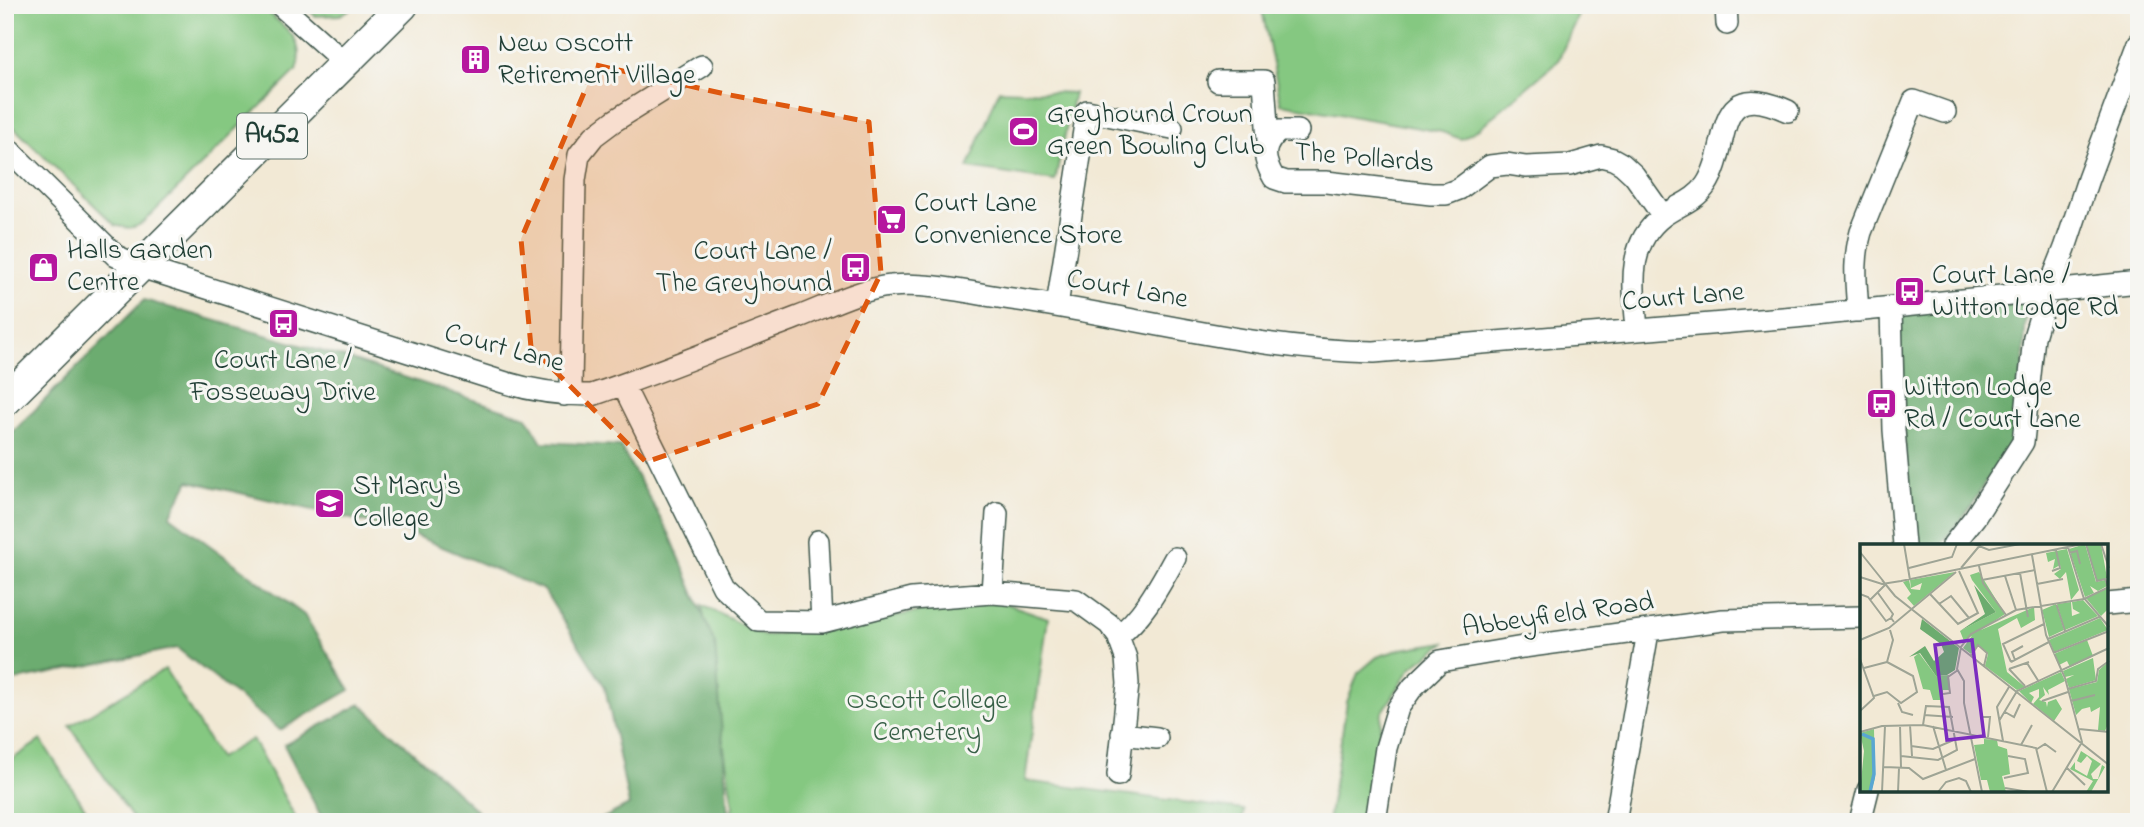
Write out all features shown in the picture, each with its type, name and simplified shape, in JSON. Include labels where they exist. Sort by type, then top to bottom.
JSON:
[{"type":"highway","name":"A452","points":[[5,401],[403,5]]},
{"type":"street","points":[[279,5],[345,63]]},
{"type":"street","points":[[1954,544],[1975,517],[2022,442],[2034,337],[2047,293],[2139,43]]},
{"type":"street","points":[[564,395],[571,385],[575,180],[579,155],[594,136],[614,121],[702,66]]},
{"type":"street","name":"The Pollards","points":[[1218,81],[1264,81],[1267,167],[1273,178],[1286,182],[1326,182],[1446,194],[1460,189],[1490,166],[1570,165],[1601,156],[1613,159],[1628,169],[1663,216]]},
{"type":"street","points":[[1637,330],[1634,266],[1637,249],[1647,232],[1663,216],[1700,194],[1710,179],[1731,111],[1741,103],[1753,100],[1768,102],[1788,111]]},
{"type":"street","points":[[1858,311],[1855,253],[1868,210],[1909,111],[1914,101],[1945,112]]},
{"type":"street","points":[[1057,306],[1087,111],[1172,128]]},
{"type":"street","name":"The Pollards","points":[[1268,141],[1279,131],[1298,131]]},
{"type":"street","name":"Court Lane","points":[[5,146],[116,256],[141,267],[502,382],[533,391],[564,395],[592,396],[846,299],[882,287],[905,285],[1057,306],[1249,341],[1325,351],[1374,352],[1891,308],[2139,282]]},
{"type":"street","points":[[1891,308],[1894,430],[1904,544]]},
{"type":"street","points":[[623,385],[723,587],[759,621],[821,621],[912,599],[992,593],[1076,600],[1109,624],[1118,636],[1126,658],[1128,684],[1118,775]]},
{"type":"street","points":[[992,593],[997,513]]},
{"type":"street","points":[[818,541],[821,621]]},
{"type":"street","points":[[1118,636],[1163,596],[1175,558]]},
{"type":"street","points":[[2109,604],[2139,601]]},
{"type":"street","name":"Abbeyfield Road","points":[[1375,822],[1386,748],[1398,708],[1413,687],[1440,661],[1723,620],[1860,617]]},
{"type":"street","points":[[1615,822],[1648,632]]},
{"type":"street","points":[[1122,734],[1157,738]]},
{"type":"street","points":[[1860,822],[1868,792]]},
{"type":"highlighted area","points":[[596,65],[869,122],[881,273],[818,404],[646,462],[531,347],[521,239]]},
{"type":"green space","points":[[5,5],[259,5],[290,33],[295,40],[299,59],[296,71],[144,222],[134,227],[124,227],[115,225],[5,119]]},
{"type":"green space","points":[[303,5],[358,5],[340,15],[315,16]]},
{"type":"green space","points":[[1261,5],[1590,6],[1581,8],[1558,61],[1478,129],[1461,139],[1442,132],[1281,104]]},
{"type":"green space","name":"Greyhound Crown Green Bowling Club","points":[[999,90],[1074,93],[1055,181],[968,168]]},
{"type":"green space","points":[[144,300],[342,357],[527,417],[542,442],[620,446],[670,535],[715,644],[728,812],[725,822],[596,822],[629,805],[605,687],[544,590],[407,532],[189,481],[170,516],[304,615],[350,690],[280,730],[177,648],[12,681],[5,687],[5,440]]},
{"type":"green space","points":[[2026,303],[2023,380],[2014,437],[1967,512],[1942,544],[1912,544],[1895,310]]},
{"type":"green space","name":"Oscott College Cemetery","points":[[996,600],[1048,618],[1025,781],[1244,810],[1242,822],[728,822],[733,806],[702,605],[764,636]]},
{"type":"green space","points":[[1446,642],[1411,668],[1382,713],[1367,822],[1328,822],[1347,702],[1358,673],[1377,657],[1401,649]]},
{"type":"green space","points":[[165,669],[219,758],[252,739],[298,822],[135,822],[70,726]]},
{"type":"green space","points":[[361,704],[489,822],[324,822],[284,745]]},
{"type":"green space","points":[[41,740],[94,822],[5,822],[5,764]]},
{"type":"place","name":"New Oscott Retirement Village","points":[[475,60]]},
{"type":"place","name":"Greyhound Crown Green Bowling Club","points":[[1024,131]]},
{"type":"place","name":"Court Lane Convenience Store","points":[[891,220]]},
{"type":"place","name":"Halls Garden Centre","points":[[44,267]]},
{"type":"place","name":"Court Lane / The Greyhound","points":[[855,268]]},
{"type":"place","name":"Court Lane / Witton Lodge Rd","points":[[1909,292]]},
{"type":"place","name":"Court Lane / Fosseway Drive","points":[[283,324]]},
{"type":"place","name":"Witton Lodge Rd / Court Lane","points":[[1881,404]]},
{"type":"place","name":"St Mary's College","points":[[330,503]]}]
